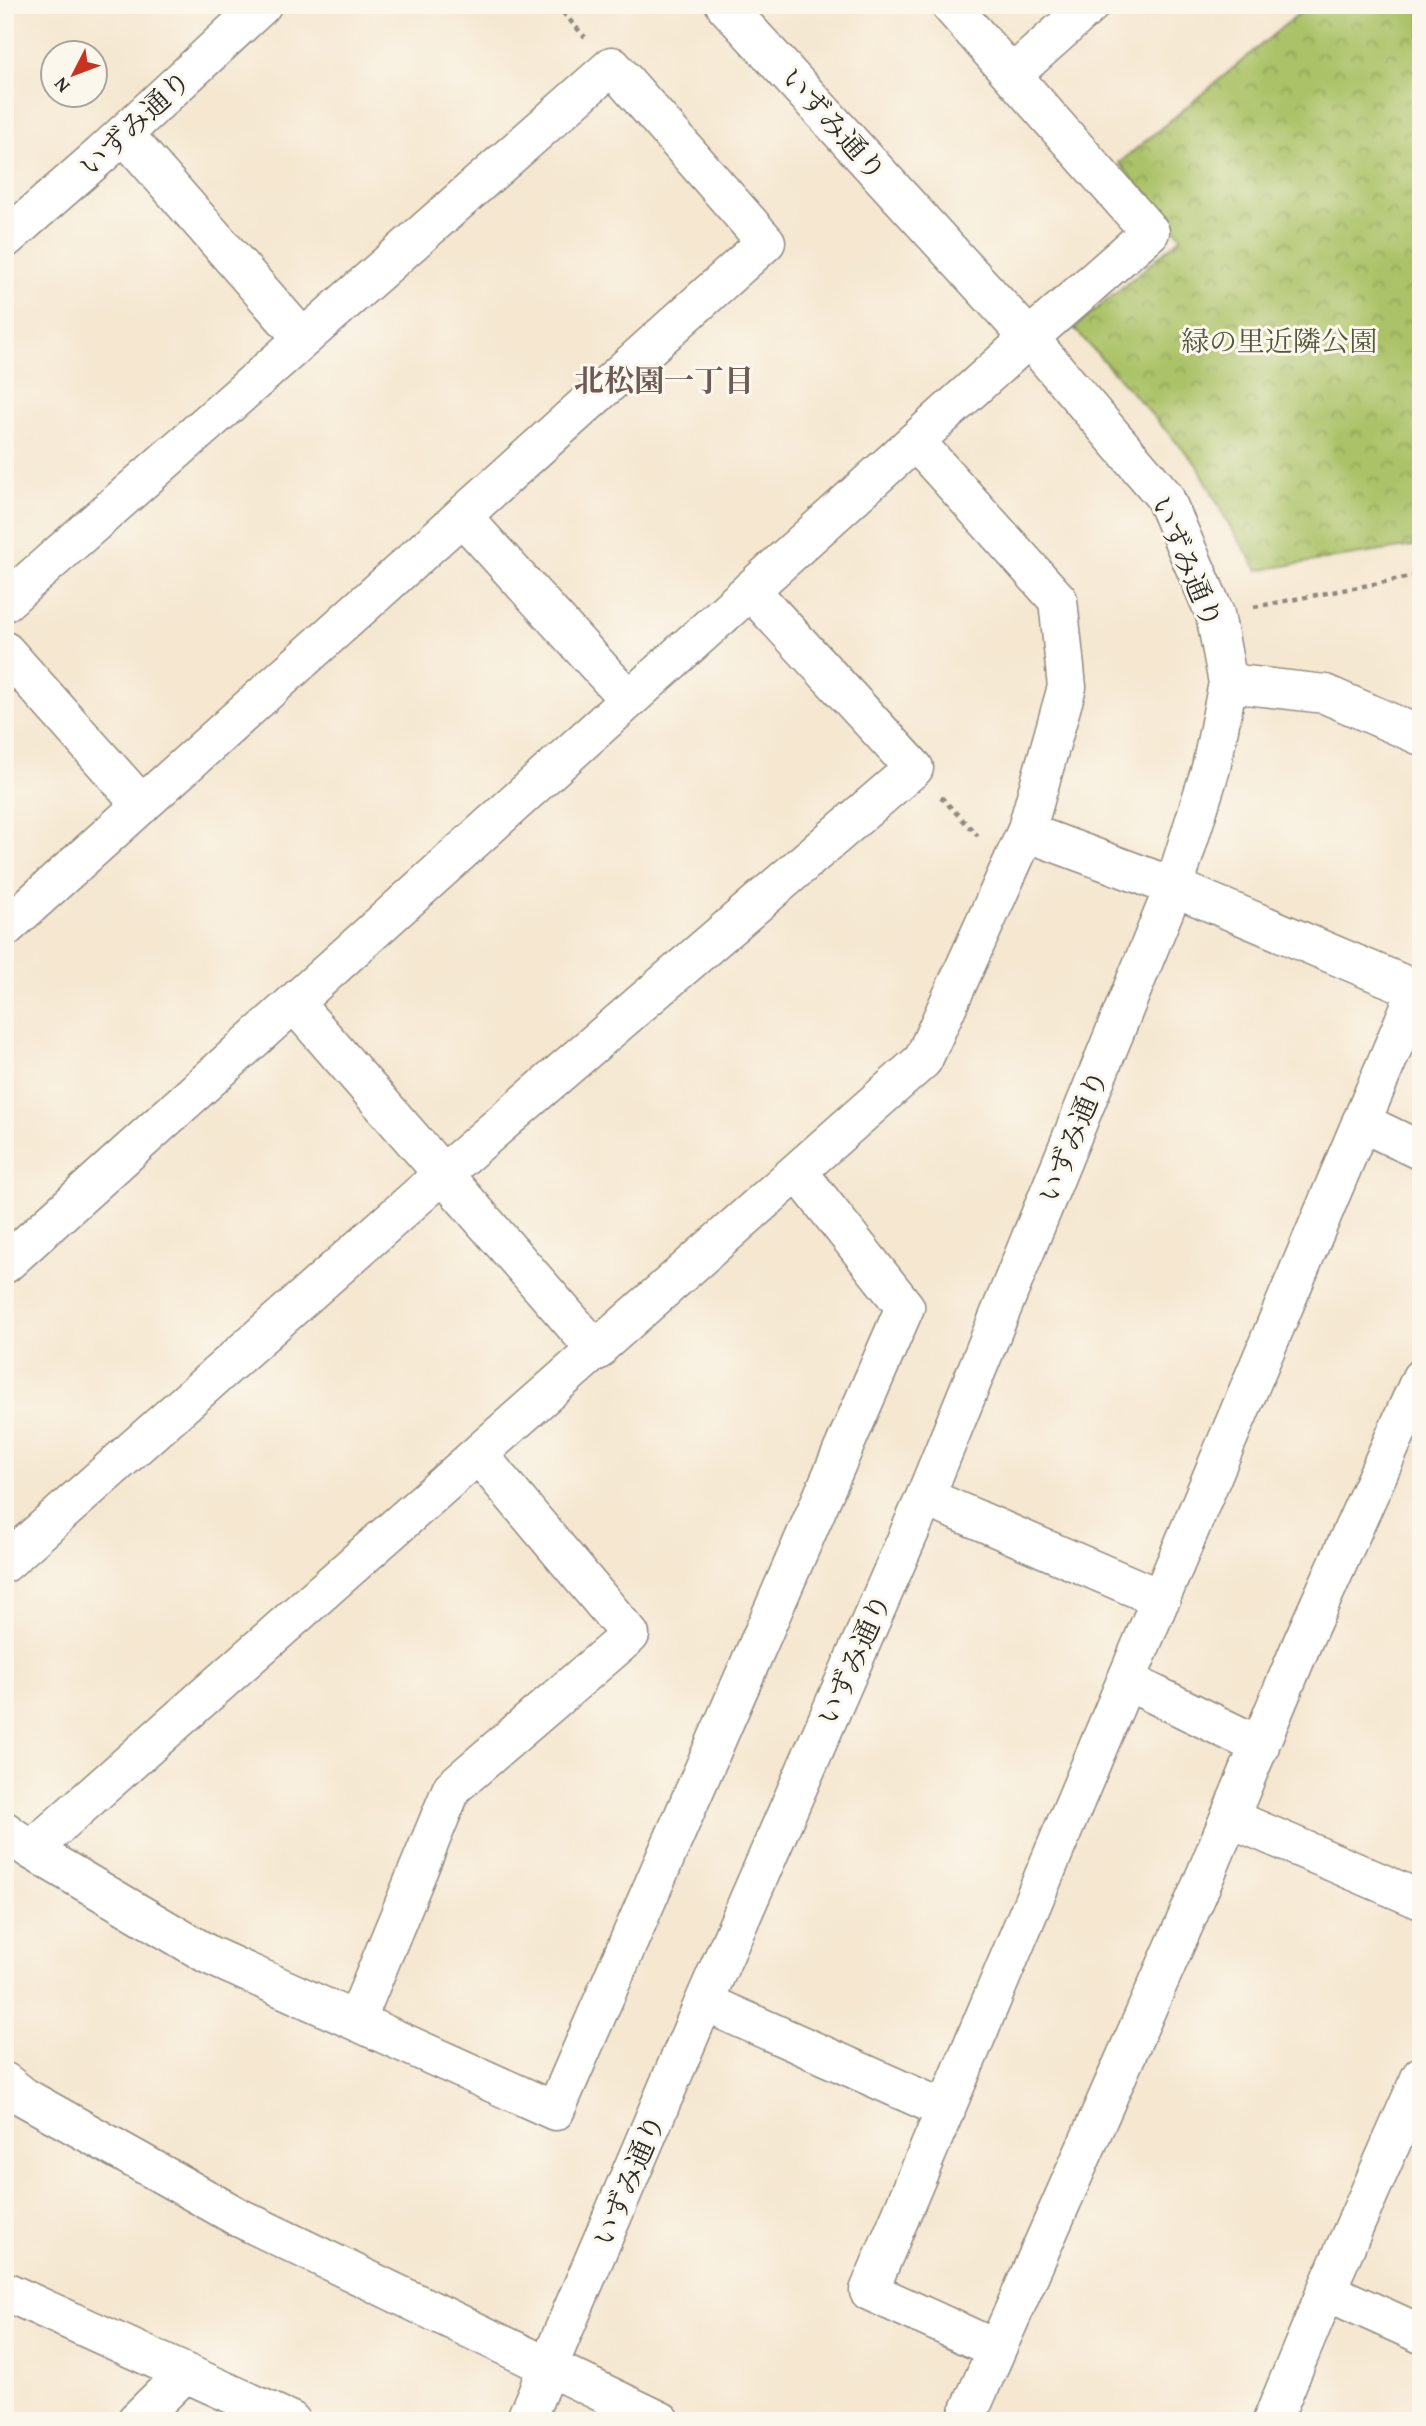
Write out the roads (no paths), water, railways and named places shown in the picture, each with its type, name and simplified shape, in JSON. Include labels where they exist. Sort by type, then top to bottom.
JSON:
[{"type":"street","name":"いずみ通り","points":[[5,239],[124,134],[262,5]]},
{"type":"street","name":"いずみ通り","points":[[525,2421],[704,2002],[926,1497],[1174,887],[1211,768],[1228,683],[1215,614],[1164,496],[1029,338],[725,5]]},
{"type":"street","points":[[8,1257],[1150,232],[950,5]]},
{"type":"street","points":[[1012,75],[1090,5]]},
{"type":"street","points":[[5,602],[612,66],[766,242],[5,928]]},
{"type":"street","points":[[124,134],[303,339]]},
{"type":"street","points":[[799,1172],[905,1307],[555,2111],[209,1955],[18,1840],[479,1455],[923,1060],[1026,832],[1067,687],[1058,600],[915,441]]},
{"type":"street","points":[[463,516],[629,700]]},
{"type":"street","points":[[5,1563],[444,1173],[914,768],[750,590]]},
{"type":"street","points":[[5,651],[142,805]]},
{"type":"street","points":[[1228,683],[1325,694],[1421,736]]},
{"type":"street","points":[[996,2349],[869,2291],[1417,990],[1174,887],[1026,832]]},
{"type":"street","points":[[294,1003],[597,1351]]},
{"type":"street","points":[[1361,1122],[1421,1151]]},
{"type":"street","points":[[965,2421],[1198,1893],[1303,1641],[1421,1378]]},
{"type":"street","points":[[356,2021],[452,1788],[630,1635],[479,1455]]},
{"type":"street","points":[[926,1497],[1161,1599]]},
{"type":"street","points":[[1127,1681],[1260,1746]]},
{"type":"street","points":[[1230,1818],[1421,1900]]},
{"type":"street","points":[[704,2002],[946,2110]]},
{"type":"street","points":[[1272,2421],[1421,2076]]},
{"type":"street","points":[[5,2082],[24,2097],[238,2217],[660,2421]]},
{"type":"street","points":[[5,2291],[291,2421]]},
{"type":"street","points":[[1326,2291],[1421,2333]]},
{"type":"street","points":[[136,2421],[186,2373]]},
{"type":"district","name":"北松園一丁目","points":[[664,381]]},
{"type":"park label","name":"緑の里近隣公園","points":[[1279,341]]}]
